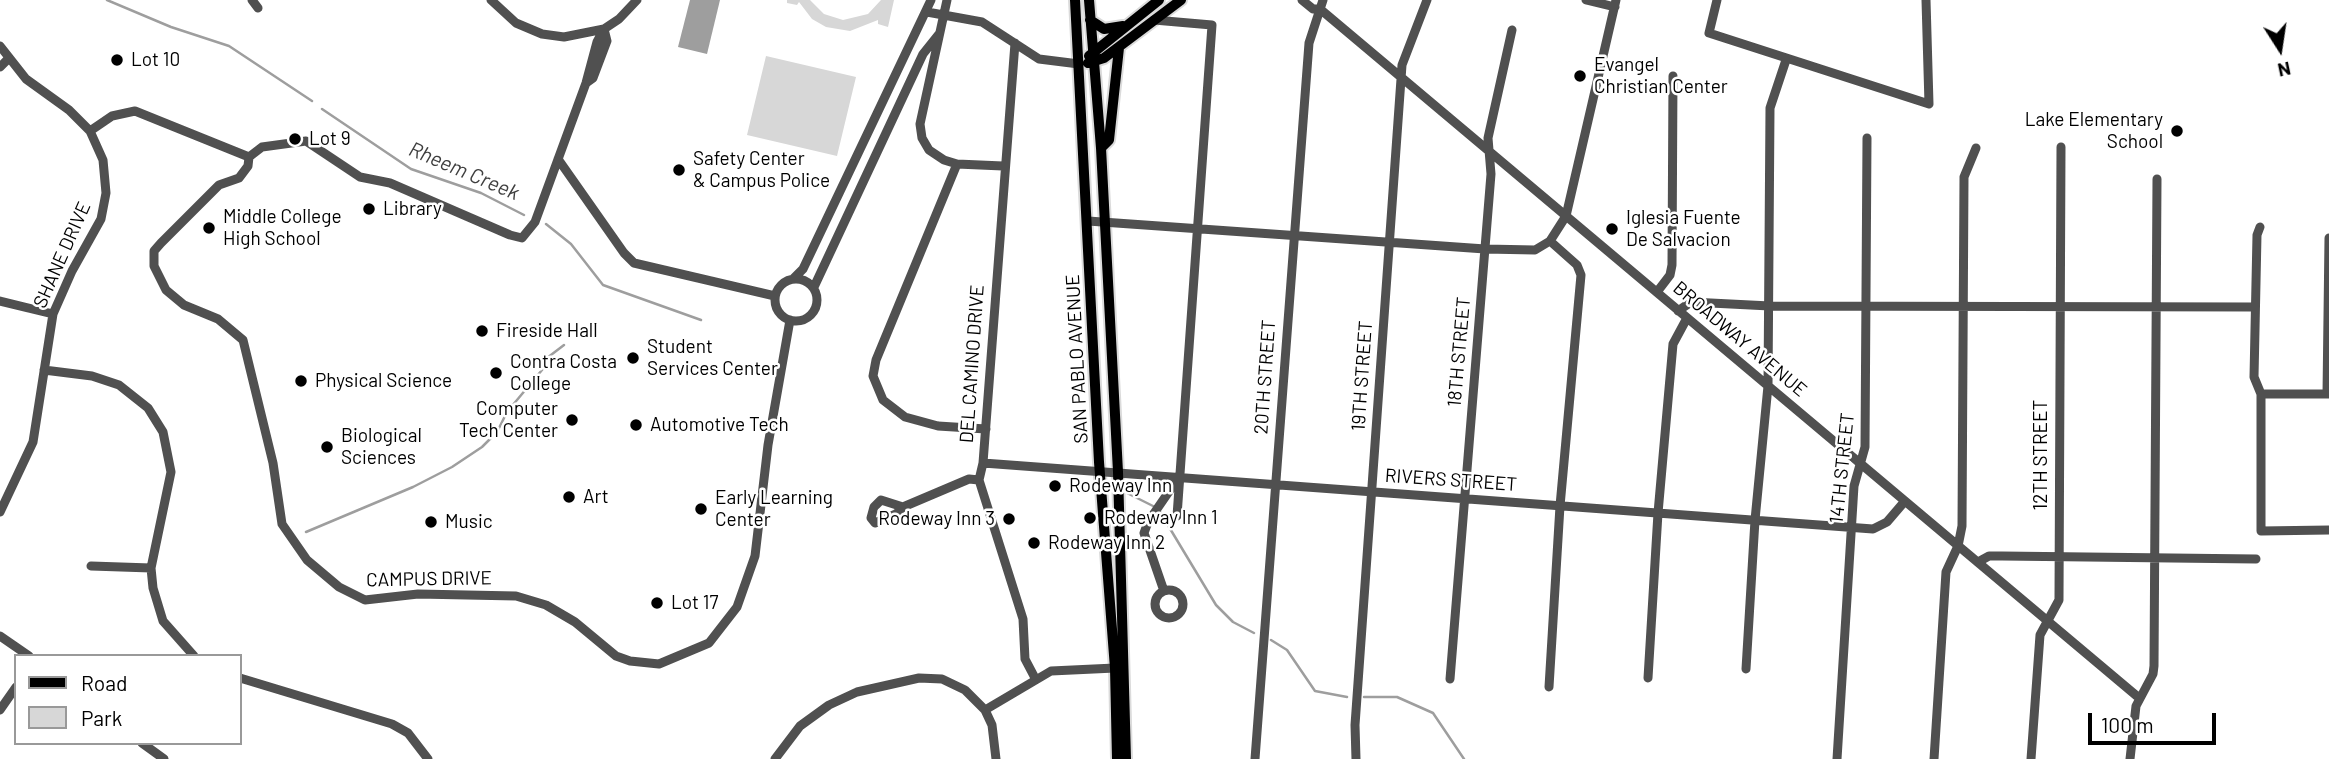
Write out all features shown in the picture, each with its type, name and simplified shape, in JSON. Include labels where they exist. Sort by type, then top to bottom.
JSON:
[{"type":"main road","name":"SAN PABLO AVENUE","points":[[1075,0],[1100,471],[1115,668],[1117,759]]},
{"type":"main road","name":"SAN PABLO AVENUE","points":[[1089,0],[1101,148],[1118,472],[1126,759]]},
{"type":"main road","points":[[1093,59],[1126,26],[1159,0]]},
{"type":"main road","points":[[1079,64],[1119,48],[1181,0]]},
{"type":"main road","points":[[1090,20],[1104,29],[1126,26]]},
{"type":"main road","points":[[1101,148],[1109,140],[1119,48]]},
{"type":"street","points":[[491,0],[516,23],[542,34],[564,37],[604,29]]},
{"type":"street","points":[[794,278],[807,281],[814,288],[818,300],[814,312],[804,320],[790,320],[777,309],[775,296],[781,284],[794,278],[803,269],[928,12],[931,0]]},
{"type":"street","points":[[947,0],[920,131],[934,154],[957,164],[1003,166]]},
{"type":"street","name":"BROADWAY AVENUE","points":[[1302,0],[1313,9],[1320,3],[1402,79],[2138,696]]},
{"type":"street","name":"19TH STREET","points":[[1356,759],[1355,725],[1370,492],[1402,65],[1427,0]]},
{"type":"street","points":[[1088,222],[1197,227],[1485,249],[1535,250],[1549,241],[1566,216],[1615,3],[1586,0]]},
{"type":"street","points":[[1717,0],[1709,33],[1929,104],[1926,0]]},
{"type":"street","points":[[90,131],[112,116],[135,111],[249,157],[262,148],[306,141],[360,177],[390,183],[517,238],[531,229],[604,29],[635,3]]},
{"type":"street","name":"20TH STREET","points":[[1255,759],[1292,234],[1309,43],[1320,3]]},
{"type":"street","points":[[928,12],[982,22],[1039,59],[1079,64]]},
{"type":"street","points":[[1154,20],[1212,25],[1177,516]]},
{"type":"street","name":"18TH STREET","points":[[1450,679],[1485,249],[1491,154],[1488,138],[1511,30]]},
{"type":"street","points":[[814,288],[923,54],[939,34]]},
{"type":"street","name":"DEL CAMINO DRIVE","points":[[979,480],[986,429],[1003,166],[1015,43]]},
{"type":"street","name":"SHANE DRIVE","points":[[0,46],[26,79],[69,110],[90,131],[103,160],[105,206],[97,228],[72,271],[53,314],[33,442],[0,512]]},
{"type":"street","points":[[0,67],[9,58]]},
{"type":"street","points":[[1746,669],[1755,520],[1768,386],[1770,108],[1786,60]]},
{"type":"street","points":[[1657,292],[1670,275],[1672,265],[1673,76]]},
{"type":"street","name":"14TH STREET","points":[[1837,759],[1854,486],[1866,447],[1867,138]]},
{"type":"street","name":"12TH STREET","points":[[2031,759],[2040,635],[2046,619],[2059,600],[2061,146]]},
{"type":"street","points":[[1934,759],[1946,572],[1958,546],[1962,526],[1964,177],[1976,148]]},
{"type":"street","name":"CAMPUS DRIVE","points":[[249,157],[248,166],[239,178],[219,185],[154,251],[154,266],[166,290],[184,305],[218,319],[243,340],[273,463],[278,514],[306,560],[339,587],[365,600],[418,594],[516,596],[546,606],[575,622],[616,656],[659,664],[709,643],[724,626],[746,587],[755,556],[768,445],[790,320]]},
{"type":"street","points":[[558,159],[624,254],[634,263],[775,296]]},
{"type":"street","points":[[957,164],[876,360],[873,376],[883,400],[905,417],[938,426],[986,429]]},
{"type":"street","points":[[2130,759],[2138,696],[2153,674],[2154,666],[2157,180]]},
{"type":"street","points":[[2260,227],[2257,235],[2254,377],[2261,394],[2260,531],[2329,530]]},
{"type":"street","points":[[2261,394],[2328,394],[2329,238]]},
{"type":"street","points":[[1549,241],[1577,265],[1581,275],[1560,506],[1549,687]]},
{"type":"street","points":[[0,301],[53,314]]},
{"type":"street","points":[[1678,311],[1687,303],[1704,302],[1866,307],[2255,307]]},
{"type":"street","points":[[1648,678],[1658,513],[1673,344],[1687,318]]},
{"type":"street","points":[[44,370],[92,376],[119,385],[148,408],[163,432],[170,455],[169,488],[151,568],[157,607],[163,621],[192,654]]},
{"type":"street","name":"RIVERS STREET","points":[[983,463],[1873,529],[1887,522],[1905,500]]},
{"type":"street","points":[[1164,591],[1144,533],[1148,522],[1179,477]]},
{"type":"street","points":[[903,507],[969,479],[979,480],[1023,620],[1025,659],[1035,678]]},
{"type":"street","points":[[1978,562],[1989,556],[2002,555],[2059,558],[2256,559]]},
{"type":"street","points":[[91,566],[151,568]]},
{"type":"street","points":[[0,636],[26,654]]},
{"type":"street","points":[[985,710],[1035,678],[1051,671],[1115,668]]},
{"type":"street","points":[[775,759],[800,726],[829,705],[857,692],[919,678],[942,679],[965,690],[985,710],[992,725],[996,759]]},
{"type":"street","points":[[242,679],[391,724],[408,733],[428,759]]},
{"type":"street","points":[[0,710],[14,690]]},
{"type":"street","points":[[145,745],[164,759]]},
{"type":"green space","points":[[787,0],[810,0],[824,14],[843,20],[868,14],[881,0],[894,0],[888,27],[878,24],[878,20],[850,31],[826,27],[812,19],[799,2],[797,5],[787,3]]},
{"type":"green space","points":[[766,56],[856,77],[837,156],[747,135]]},
{"type":"shaded area","points":[[690,0],[720,0],[707,54],[678,47]]},
{"type":"waterway","name":"Rheem Creek","points":[[107,0],[171,27],[229,46],[312,101]]},
{"type":"waterway","name":"Rheem Creek","points":[[322,109],[411,169],[481,193],[524,215]]},
{"type":"waterway","name":"Rheem Creek","points":[[546,224],[571,244],[603,285],[701,320]]},
{"type":"waterway","points":[[306,532],[413,487],[452,467],[482,447],[497,432],[507,412],[542,370],[547,358],[564,345]]},
{"type":"waterway","name":"Rheem Creek","points":[[1127,493],[1155,507]]},
{"type":"waterway","name":"Rheem Creek","points":[[1160,512],[1216,605],[1233,622],[1254,633]]},
{"type":"waterway","name":"Rheem Creek","points":[[1271,640],[1287,650],[1315,691],[1347,697]]},
{"type":"waterway","name":"Rheem Creek","points":[[1364,697],[1397,697],[1433,713],[1464,759]]},
{"type":"place","name":"Lot 10","points":[[117,60]]},
{"type":"place","name":"Evangel Christian Center","points":[[1580,76]]},
{"type":"place","name":"Lake Elementary School","points":[[2177,131]]},
{"type":"place","name":"Lot 9","points":[[295,139]]},
{"type":"place","name":"Safety Center & Campus Police","points":[[679,170]]},
{"type":"place","name":"Library","points":[[369,209]]},
{"type":"place","name":"Middle College High School","points":[[209,228]]},
{"type":"place","name":"Iglesia Fuente De Salvacion","points":[[1612,229]]},
{"type":"place","name":"Fireside Hall","points":[[482,331]]},
{"type":"place","name":"Student Services Center","points":[[633,358]]},
{"type":"place","name":"Contra Costa College","points":[[496,373]]},
{"type":"place","name":"Physical Science","points":[[301,381]]},
{"type":"place","name":"Computer Tech Center","points":[[572,420]]},
{"type":"place","name":"Automotive Tech","points":[[636,425]]},
{"type":"place","name":"Biological Sciences","points":[[327,447]]},
{"type":"place","name":"Rodeway Inn","points":[[1055,486]]},
{"type":"place","name":"Art","points":[[569,497]]},
{"type":"place","name":"Early Learning Center","points":[[701,509]]},
{"type":"place","name":"Rodeway Inn 1","points":[[1090,518]]},
{"type":"place","name":"Rodeway Inn 3","points":[[1009,519]]},
{"type":"place","name":"Music","points":[[431,522]]},
{"type":"place","name":"Rodeway Inn 2","points":[[1034,543]]},
{"type":"place","name":"Lot 17","points":[[657,603]]}]
